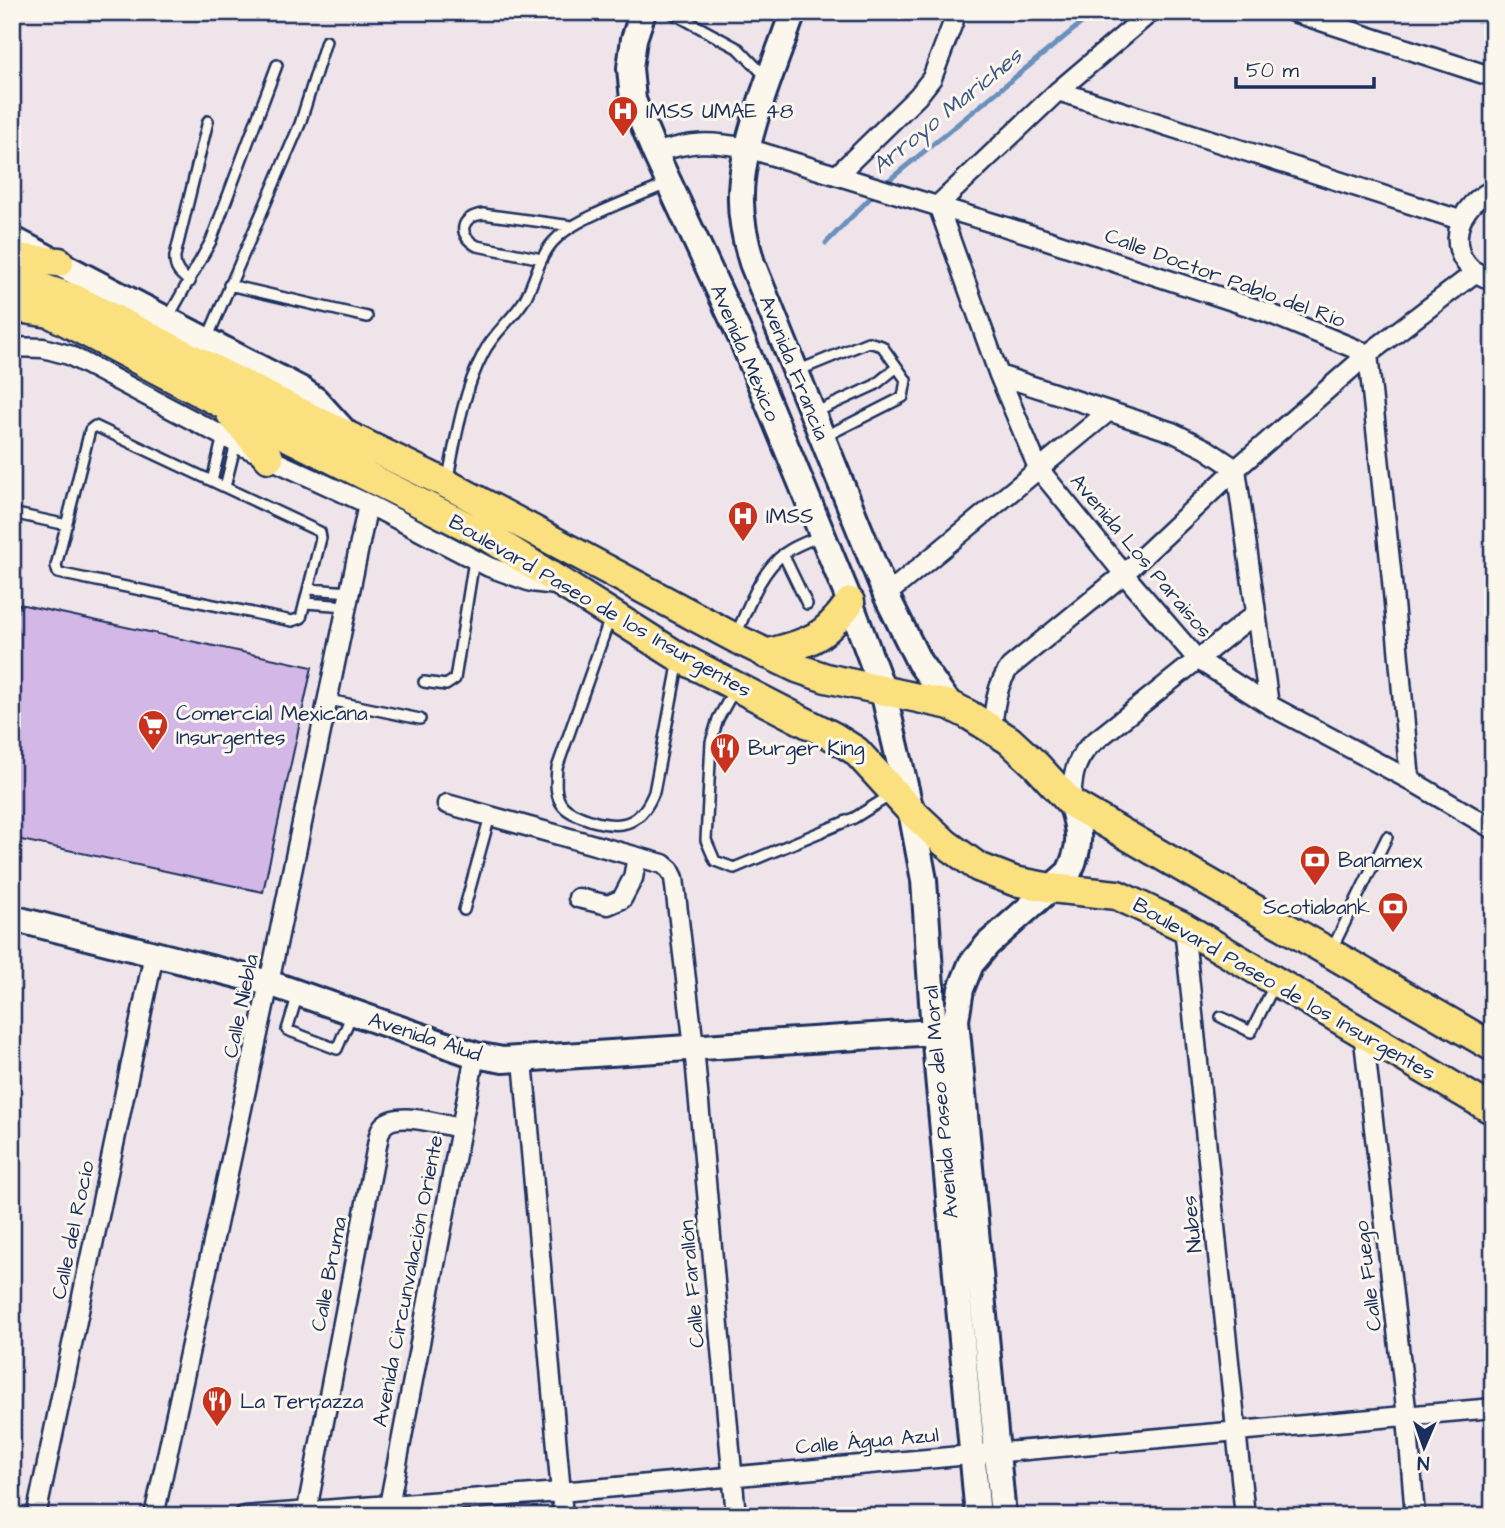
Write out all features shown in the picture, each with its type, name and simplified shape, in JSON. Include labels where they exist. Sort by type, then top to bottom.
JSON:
[{"type":"main road","points":[[12,258],[59,262]]},
{"type":"main road","name":"Boulevard Paseo de los Insurgentes","points":[[12,285],[36,286],[75,299],[447,484],[766,654],[826,678],[950,705],[992,728],[1036,765],[1071,803],[1493,1047]]},
{"type":"main road","name":"Boulevard Paseo de los Insurgentes","points":[[12,307],[50,313],[219,402],[492,539],[679,656],[856,751],[945,843],[978,867],[1014,881],[1117,895],[1184,927],[1493,1110]]},
{"type":"main road","points":[[219,402],[269,458]]},
{"type":"main road","points":[[766,654],[806,643],[823,634],[836,622],[850,602]]},
{"type":"main road","points":[[1463,1092],[1493,1103]]},
{"type":"street","name":"Avenida México","points":[[643,12],[634,39],[630,68],[634,100],[655,153],[743,342],[850,602],[883,691]]},
{"type":"street","name":"Avenida Francia","points":[[793,12],[747,148],[741,192],[746,243],[886,595],[919,662],[950,705]]},
{"type":"street","points":[[837,175],[918,96],[932,78],[957,12]]},
{"type":"street","points":[[938,205],[1058,91],[1151,12]]},
{"type":"street","points":[[1293,12],[1493,77]]},
{"type":"street","points":[[1058,91],[1460,220]]},
{"type":"street","name":"Calle Doctor Pablo del Río","points":[[655,153],[696,142],[716,142],[747,148],[911,196],[1266,312],[1367,354]]},
{"type":"street","points":[[1493,190],[1479,196],[1468,206],[1460,220],[1457,234],[1459,249],[1466,262],[1476,272],[1493,280]]},
{"type":"street","name":"Avenida Los Paraisos","points":[[938,205],[999,375],[1038,468],[1197,659],[1269,705],[1410,780],[1493,829]]},
{"type":"street","points":[[12,239],[302,390],[316,400],[350,437]]},
{"type":"street","points":[[992,728],[995,696],[1000,680],[1010,667],[1124,574],[1236,469],[1367,354],[1476,272]]},
{"type":"street","points":[[12,347],[43,348],[69,355],[229,439],[368,504],[474,560],[531,582],[571,587]]},
{"type":"street","points":[[1367,354],[1391,570],[1410,780]]},
{"type":"street","points":[[999,375],[1172,432],[1206,449],[1236,469],[1269,705]]},
{"type":"street","points":[[886,595],[1108,412]]},
{"type":"street","name":"Calle Niebla","points":[[153,1516],[269,983],[368,504]]},
{"type":"street","points":[[1071,803],[1073,770],[1079,757],[1089,746],[1256,613]]},
{"type":"street","name":"Avenida Paseo del Moral","points":[[883,691],[903,802],[924,880],[934,1032],[978,1516]]},
{"type":"street","name":"Avenida Paseo del Moral","points":[[1003,1516],[956,1020],[961,989],[971,964],[988,944],[1069,872],[1076,858],[1079,828],[1071,803]]},
{"type":"street","name":"Calle Farallón","points":[[447,804],[663,864],[674,878],[694,1048],[736,1516]]},
{"type":"street","points":[[578,898],[608,905],[622,899],[633,878],[638,858]]},
{"type":"street","name":"Avenida Alud","points":[[12,918],[269,983],[475,1055],[503,1060],[934,1032]]},
{"type":"street","name":"Nubes","points":[[1184,927],[1245,1516]]},
{"type":"street","name":"Calle del Rocío","points":[[36,1516],[154,954]]},
{"type":"street","name":"Calle Fuego","points":[[1363,1032],[1407,1417],[1415,1516]]},
{"type":"street","name":"Avenida Circunvalación Oriente","points":[[389,1512],[475,1055]]},
{"type":"street","points":[[523,1060],[563,1516]]},
{"type":"street","name":"Calle Bruma","points":[[307,1510],[379,1135],[384,1125],[394,1119],[406,1118],[460,1128]]},
{"type":"street","name":"Calle Água Azul","points":[[254,1515],[307,1510],[389,1512],[731,1475],[1493,1408]]},
{"type":"lane","points":[[671,12],[739,49],[770,80]]},
{"type":"lane","points":[[206,341],[300,124],[326,41]]},
{"type":"lane","points":[[167,319],[211,242],[277,65]]},
{"type":"lane","points":[[190,282],[178,273],[175,256],[208,121]]},
{"type":"lane","points":[[447,484],[456,438],[478,364],[494,336],[524,300],[542,259],[557,237],[572,226],[669,183]]},
{"type":"lane","points":[[542,259],[477,246],[467,241],[463,232],[465,222],[472,215],[483,214],[572,226]]},
{"type":"lane","points":[[229,285],[367,317]]},
{"type":"lane","points":[[796,372],[868,342],[882,346],[905,380],[903,397],[884,409],[822,438]]},
{"type":"lane","points":[[812,413],[875,385],[897,367]]},
{"type":"lane","points":[[95,426],[225,487],[320,532],[321,538],[300,618],[292,621],[62,576],[58,573],[56,566],[90,429],[95,426]]},
{"type":"lane","points":[[212,481],[229,439]]},
{"type":"lane","points":[[225,487],[229,439]]},
{"type":"lane","points":[[12,513],[67,525]]},
{"type":"lane","points":[[735,638],[766,574],[783,554],[822,535]]},
{"type":"lane","points":[[783,554],[807,604]]},
{"type":"lane","points":[[424,682],[446,685],[455,679],[474,560]]},
{"type":"lane","points":[[309,589],[349,599]]},
{"type":"lane","points":[[305,603],[349,599]]},
{"type":"lane","points":[[612,613],[557,768],[556,788],[563,806],[582,818],[610,825],[632,821],[647,809],[654,792],[679,656]]},
{"type":"lane","points":[[736,686],[718,719],[711,741],[706,840],[716,861],[734,868],[854,818],[903,802]]},
{"type":"lane","points":[[329,700],[420,719]]},
{"type":"lane","points":[[464,910],[489,816]]},
{"type":"lane","points":[[1330,952],[1387,837]]},
{"type":"lane","points":[[1222,1017],[1251,1032],[1277,982]]},
{"type":"lane","points":[[298,993],[287,1030],[337,1049],[352,1012]]},
{"type":"building","name":"Comercial Mexicana Insurgentes","points":[[19,604],[312,667],[263,892],[12,838],[12,636]]},
{"type":"waterway","name":"Arroyo Mariches","points":[[883,185],[1095,12]]},
{"type":"waterway","name":"Arroyo Mariches","points":[[826,243],[876,192]]},
{"type":"place","name":"IMSS UMAE 48","points":[[623,138]]},
{"type":"place","name":"IMSS","points":[[743,543]]},
{"type":"place","name":"Comercial Mexicana Insurgentes","points":[[153,752]]},
{"type":"place","name":"Burger King","points":[[725,775]]},
{"type":"place","name":"Banamex","points":[[1315,887]]},
{"type":"place","name":"Scotiabank","points":[[1393,934]]},
{"type":"place","name":"La Terrazza","points":[[217,1428]]}]
